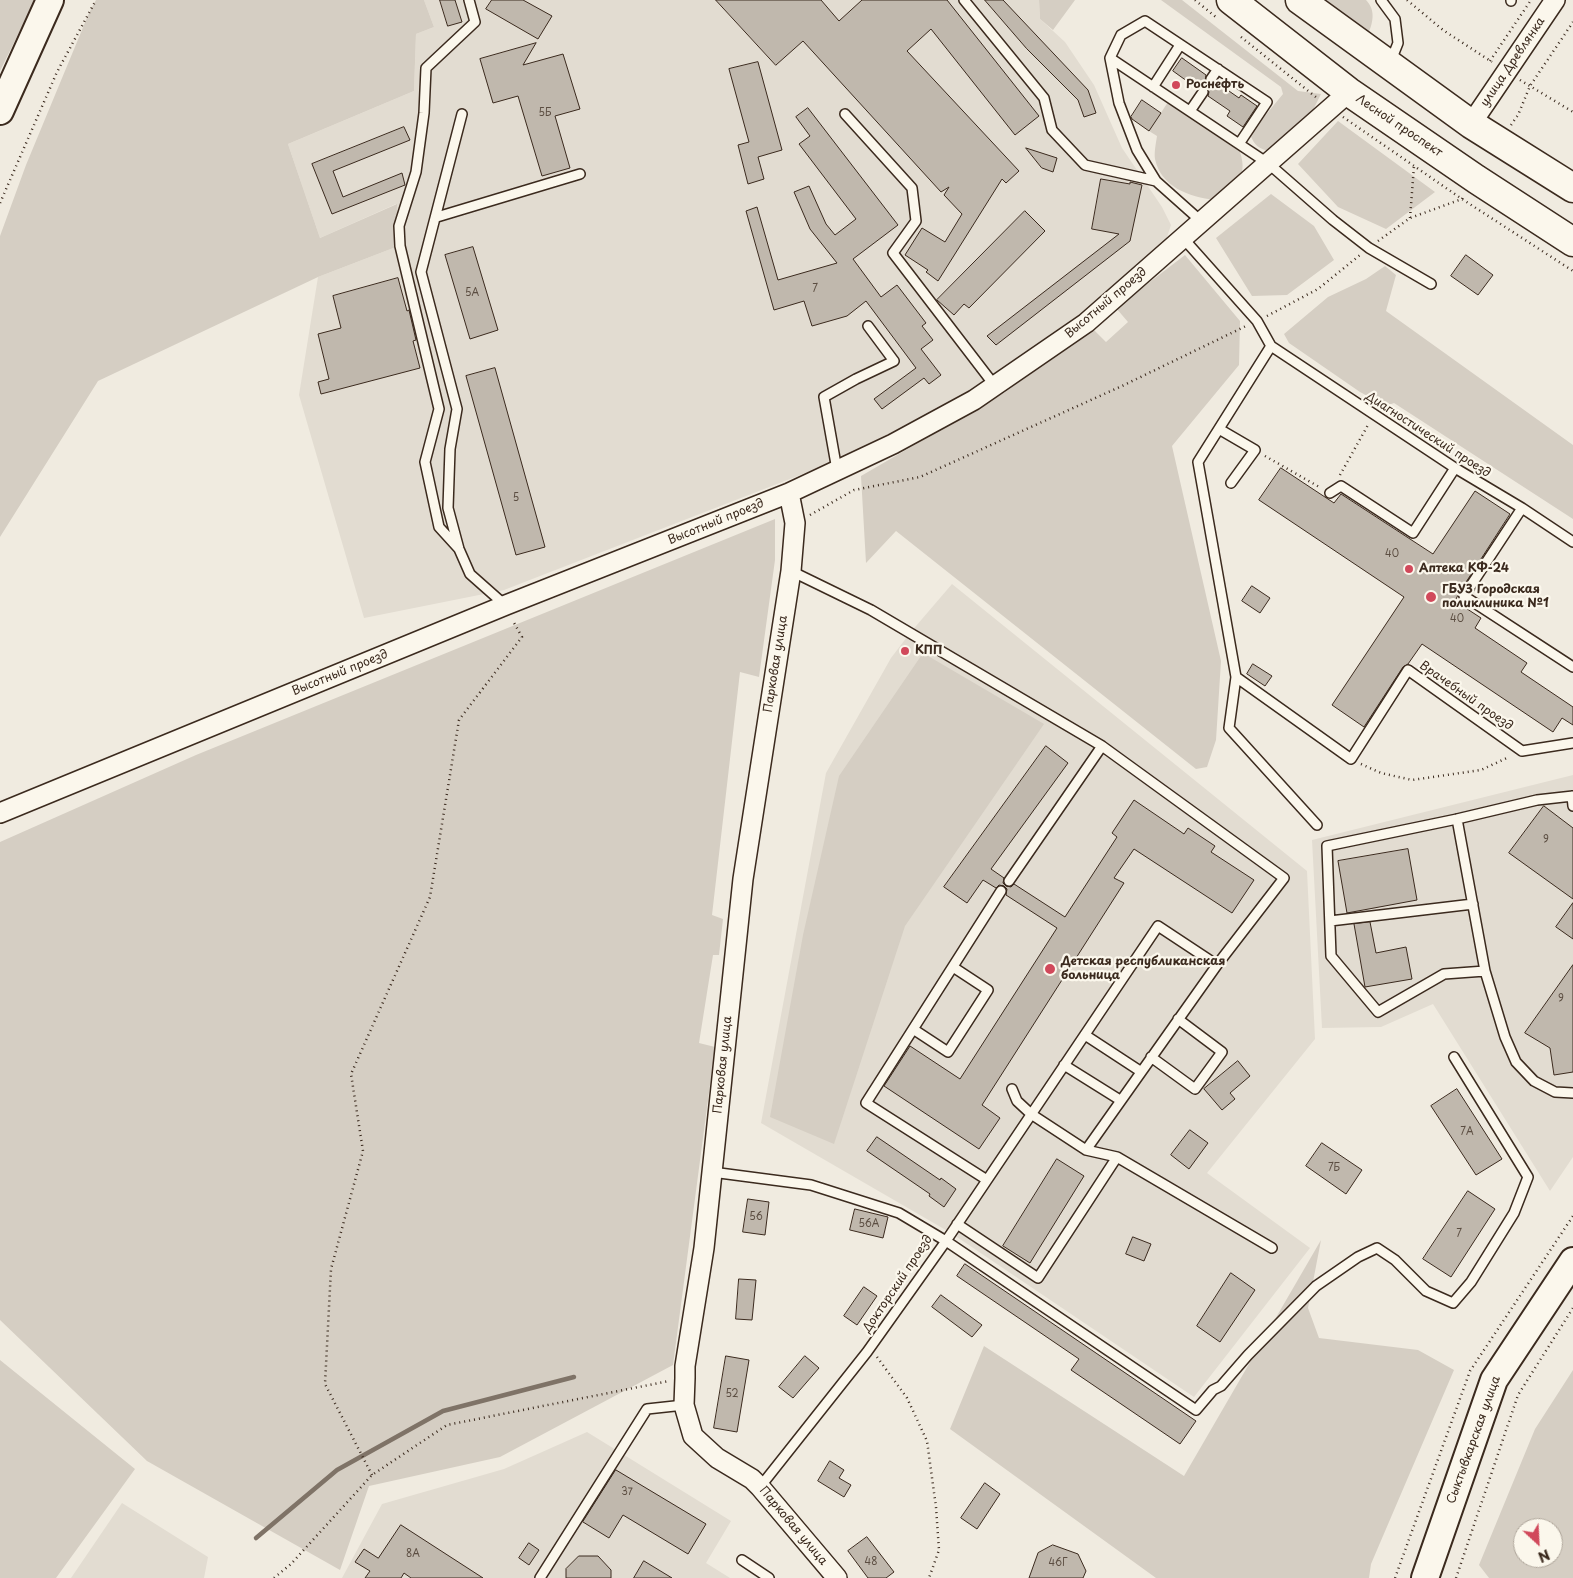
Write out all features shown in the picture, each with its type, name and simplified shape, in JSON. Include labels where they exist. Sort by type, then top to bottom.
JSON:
[{"type":"main road","points":[[0,111],[50,0]]},
{"type":"main road","name":"Лесной проспект","points":[[1231,0],[1349,92],[1476,179],[1573,242]]},
{"type":"main road","points":[[1300,0],[1471,124],[1573,188]]},
{"type":"main road","name":"Сыктывкарская улица","points":[[1425,1578],[1494,1380],[1573,1261]]},
{"type":"street","name":"улица Древлянка","points":[[1471,124],[1555,0]]},
{"type":"street","name":"Высотный проезд","points":[[0,813],[506,605],[789,493],[893,444],[974,400],[1086,323],[1349,92]]},
{"type":"street","name":"Парковая улица","points":[[789,493],[795,523],[791,571],[743,879],[704,1248],[685,1366],[684,1406],[694,1436],[717,1458],[752,1479],[837,1578]]},
{"type":"lane","points":[[459,548],[439,527],[425,462],[439,409],[400,246],[399,226],[416,172],[424,113],[426,68],[475,22],[469,0]]},
{"type":"lane","points":[[964,0],[1044,98],[1052,130],[1085,165],[1156,180]]},
{"type":"lane","points":[[1381,0],[1395,19],[1398,43],[1389,65]]},
{"type":"lane","points":[[1202,222],[1156,180],[1137,150],[1119,103],[1110,58],[1121,35],[1145,21],[1267,102],[1239,144]]},
{"type":"lane","points":[[1153,87],[1180,45]]},
{"type":"lane","points":[[1110,58],[1269,164],[1333,220],[1369,248],[1431,284]]},
{"type":"lane","points":[[1211,79],[1218,69]]},
{"type":"lane","points":[[1190,111],[1203,92]]},
{"type":"lane","points":[[462,114],[421,272],[457,410],[450,449],[448,508],[459,548],[470,574],[506,605]]},
{"type":"lane","points":[[845,114],[912,188],[916,221],[893,253],[995,386]]},
{"type":"lane","points":[[436,217],[580,174]]},
{"type":"lane","points":[[1182,238],[1257,321],[1271,346],[1198,462],[1236,677],[1229,728],[1317,825]]},
{"type":"lane","points":[[837,470],[824,398],[856,378],[894,362],[868,326]]},
{"type":"lane","name":"Диагностический проезд","points":[[1271,346],[1373,415],[1573,542]]},
{"type":"lane","points":[[1219,429],[1255,450],[1231,484]]},
{"type":"lane","points":[[1330,493],[1342,486],[1413,533],[1455,468]]},
{"type":"lane","points":[[1522,508],[1464,596],[1573,667]]},
{"type":"lane","points":[[791,571],[871,610],[1102,746],[1284,878],[1216,965],[1086,1150]]},
{"type":"lane","name":"Врачебный проезд","points":[[1351,759],[1408,670],[1522,751]]},
{"type":"lane","points":[[1236,677],[1351,759]]},
{"type":"lane","points":[[1522,751],[1573,743]]},
{"type":"lane","points":[[1008,881],[1102,746]]},
{"type":"lane","points":[[1485,970],[1444,974],[1378,1012],[1332,956],[1327,846],[1537,800],[1572,796],[1573,806]]},
{"type":"lane","points":[[1457,819],[1485,970],[1505,1036],[1516,1062],[1534,1081],[1555,1092],[1573,1093]]},
{"type":"lane","points":[[987,1180],[866,1103],[1001,892]]},
{"type":"lane","points":[[1330,921],[1473,904]]},
{"type":"lane","points":[[1216,965],[1158,926],[946,1241],[1196,1410],[1212,1390],[1221,1386],[1248,1355],[1316,1286],[1358,1257],[1377,1248],[1395,1260],[1426,1291],[1453,1303],[1471,1282],[1514,1213],[1528,1177],[1454,1056]]},
{"type":"lane","points":[[913,1029],[948,1052],[988,990],[953,967]]},
{"type":"lane","points":[[1151,1057],[1195,1089],[1222,1052],[1178,1019]]},
{"type":"lane","points":[[1084,1035],[1140,1071]]},
{"type":"lane","points":[[1064,1065],[1120,1100]]},
{"type":"lane","points":[[1012,1090],[1017,1101],[1031,1114],[1086,1150],[1117,1157],[1272,1248]]},
{"type":"lane","points":[[957,1224],[1038,1278],[1117,1157]]},
{"type":"lane","name":"Докторский проезд","points":[[712,1172],[811,1185],[899,1213],[946,1241],[870,1348],[760,1487]]},
{"type":"lane","points":[[540,1578],[647,1409],[684,1406]]},
{"type":"lane","points":[[742,1560],[769,1578]]},
{"type":"path","points":[[0,203],[57,72],[96,0]]},
{"type":"path","points":[[1407,0],[1443,30],[1573,112]]},
{"type":"path","points":[[1490,60],[1531,0]]},
{"type":"path","points":[[1500,142],[1518,115],[1530,86],[1573,22]]},
{"type":"path","points":[[1410,218],[1414,166]]},
{"type":"path","points":[[795,523],[854,490],[920,477],[1122,386],[1257,321],[1318,289],[1410,218],[1462,198],[1476,179]]},
{"type":"path","points":[[1330,493],[1373,415]]},
{"type":"path","points":[[1269,458],[1316,485]]},
{"type":"path","points":[[372,1475],[325,1384],[331,1269],[363,1151],[351,1074],[430,897],[458,720],[522,637],[506,605]]},
{"type":"path","points":[[1351,759],[1381,773],[1412,780],[1481,770],[1522,751]]},
{"type":"path","points":[[1456,1578],[1518,1395],[1573,1308]]},
{"type":"path","points":[[870,1348],[908,1398],[927,1441],[936,1507],[939,1550],[929,1578]]},
{"type":"path","points":[[274,1578],[291,1564],[372,1475],[447,1425],[685,1378]]},
{"type":"shaded area","points":[[0,0],[35,0],[0,71]]},
{"type":"shaded area","points":[[96,0],[424,0],[434,27],[416,34],[414,91],[288,144],[320,238],[397,204],[396,247],[318,277],[98,381],[0,537],[0,236],[26,165]]},
{"type":"shaded area","points":[[424,0],[1039,0],[1040,19],[1065,42],[1094,85],[1122,148],[1162,207],[1171,225],[1163,249],[1086,314],[971,395],[887,437],[813,470],[504,590],[364,618],[299,395],[318,277],[396,247],[396,204],[320,238],[288,144],[414,91],[416,34],[434,27]]},
{"type":"shaded area","points":[[1039,0],[1075,0],[1053,30],[1040,19]]},
{"type":"shaded area","points":[[1161,0],[1182,0],[1298,91],[1321,94],[1310,116],[1272,151],[1258,146],[1250,134],[1283,94],[1281,87]]},
{"type":"shaded area","points":[[1323,0],[1366,0],[1371,8],[1373,17],[1368,34]]},
{"type":"shaded area","points":[[1168,102],[1240,152],[1242,161],[1241,175],[1233,185],[1215,200],[1205,199],[1178,189],[1163,177],[1158,169],[1155,159],[1157,136],[1149,131]]},
{"type":"shaded area","points":[[1338,121],[1435,192],[1386,229],[1338,207],[1298,164]]},
{"type":"shaded area","points":[[1271,194],[1314,226],[1334,260],[1287,295],[1252,296],[1216,238]]},
{"type":"shaded area","points":[[1185,255],[1240,321],[1239,365],[1172,446],[1221,661],[1216,740],[1207,767],[1196,769],[896,531],[866,563],[861,476],[1004,393],[1092,328],[1106,342],[1128,322],[1116,308]]},
{"type":"shaded area","points":[[1385,266],[1396,275],[1386,311],[1573,445],[1573,519],[1394,403],[1386,406],[1360,392],[1289,343],[1284,334],[1328,297],[1366,279]]},
{"type":"shaded area","points":[[775,519],[775,560],[759,677],[740,672],[712,915],[723,919],[719,955],[713,955],[699,1043],[715,1047],[673,1365],[500,1457],[369,1486],[340,1570],[147,1461],[0,1320],[0,842],[196,755]]},
{"type":"shaded area","points":[[952,584],[1307,871],[1315,1039],[1207,1173],[1310,1248],[1194,1397],[951,1233],[761,1123],[826,773],[891,658]]},
{"type":"shaded area","points":[[923,653],[1044,724],[905,926],[834,1144],[770,1117],[803,935],[839,776]]},
{"type":"shaded area","points":[[1573,775],[1573,1157],[1550,1191],[1433,1004],[1381,1027],[1322,1028],[1312,840]]},
{"type":"shaded area","points":[[1321,1240],[1308,1308],[1319,1338],[1418,1350],[1454,1370],[1371,1564],[1369,1578],[1156,1578],[950,1429],[984,1346],[1184,1476]]},
{"type":"shaded area","points":[[0,1360],[135,1469],[56,1578],[0,1578]]},
{"type":"shaded area","points":[[1573,1370],[1573,1578],[1489,1578],[1479,1565],[1535,1429]]},
{"type":"shaded area","points":[[587,1432],[731,1521],[706,1563],[730,1578],[342,1578],[382,1504],[504,1469]]},
{"type":"shaded area","points":[[122,1503],[208,1557],[204,1578],[71,1578]]},
{"type":"building","points":[[440,0],[455,0],[462,22],[448,26]]},
{"type":"building","points":[[492,0],[523,0],[552,16],[538,39],[486,9]]},
{"type":"building","points":[[716,0],[821,0],[839,21],[862,0],[947,0],[1039,116],[1015,135],[931,29],[907,51],[1019,171],[1006,183],[1002,179],[938,281],[926,272],[928,270],[905,255],[922,228],[945,242],[962,214],[944,195],[949,187],[941,192],[803,41],[776,65]]},
{"type":"building","points":[[985,0],[1003,0],[1088,90],[1096,113],[1084,117],[1078,100],[1027,49]]},
{"type":"building","points":[[536,43],[523,65],[563,54],[580,109],[555,116],[570,168],[542,176],[518,96],[493,103],[480,59]]},
{"type":"building","points":[[1182,58],[1206,75],[1205,81],[1208,84],[1213,85],[1216,82],[1239,98],[1241,95],[1257,106],[1243,127],[1227,116],[1230,111],[1208,96],[1207,87],[1203,86],[1198,89],[1173,71]]},
{"type":"building","points":[[758,62],[782,150],[758,157],[764,179],[748,184],[738,145],[749,142],[729,69]]},
{"type":"building","points":[[1142,100],[1161,113],[1149,131],[1131,117]]},
{"type":"building","points":[[808,108],[898,225],[853,259],[881,297],[897,285],[926,323],[922,326],[933,340],[921,349],[941,375],[929,384],[924,378],[882,409],[874,399],[916,368],[866,301],[847,316],[812,326],[804,301],[774,310],[746,211],[757,207],[778,280],[837,263],[810,229],[794,192],[809,186],[826,224],[835,235],[856,219],[799,144],[810,136],[796,117]]},
{"type":"building","points":[[404,127],[410,140],[333,171],[343,197],[402,173],[405,185],[332,214],[312,164]]},
{"type":"building","points":[[1026,148],[1057,158],[1053,172],[1042,168]]},
{"type":"building","points":[[1101,179],[1142,185],[1130,241],[996,345],[987,336],[1119,234],[1092,229]]},
{"type":"building","points":[[1025,211],[1045,231],[969,308],[964,304],[954,315],[937,300]]},
{"type":"building","points":[[473,247],[498,330],[470,339],[445,255]]},
{"type":"building","points":[[1466,255],[1493,275],[1478,295],[1451,276]]},
{"type":"building","points":[[398,278],[407,311],[409,310],[416,340],[413,341],[420,368],[321,394],[318,382],[329,379],[318,334],[341,328],[333,296]]},
{"type":"building","points":[[495,368],[545,547],[516,555],[466,376]]},
{"type":"building","name":"ГБУЗ Городская поликлиника №1","points":[[1281,468],[1334,503],[1341,494],[1433,554],[1475,491],[1510,514],[1455,601],[1481,618],[1475,628],[1527,663],[1521,672],[1573,707],[1573,725],[1562,718],[1553,732],[1422,644],[1408,664],[1403,667],[1364,727],[1332,705],[1404,597],[1259,500]]},
{"type":"building","points":[[1252,586],[1270,598],[1260,613],[1242,601]]},
{"type":"building","points":[[1253,664],[1272,676],[1265,686],[1247,674]]},
{"type":"building","name":"Детская республиканская больница","points":[[1046,746],[1068,763],[991,869],[1004,878],[1003,883],[1006,886],[1011,887],[1014,884],[1065,917],[1117,837],[1112,833],[1134,800],[1184,834],[1188,828],[1215,846],[1211,852],[1254,880],[1232,913],[1134,849],[1114,878],[1124,883],[982,1105],[1000,1118],[979,1149],[884,1086],[910,1046],[960,1079],[1057,928],[1006,895],[1007,889],[1004,886],[999,885],[996,888],[983,880],[967,903],[944,887]]},
{"type":"building","points":[[1544,806],[1573,828],[1573,899],[1509,853]]},
{"type":"building","points":[[1408,849],[1417,900],[1347,913],[1338,861]]},
{"type":"building","points":[[1573,903],[1573,939],[1556,927]]},
{"type":"building","points":[[1370,922],[1376,953],[1406,947],[1412,979],[1365,987],[1354,924]]},
{"type":"building","points":[[1573,965],[1573,1072],[1554,1075],[1550,1048],[1525,1033]]},
{"type":"building","points":[[1238,1061],[1250,1076],[1230,1093],[1235,1099],[1222,1110],[1204,1089]]},
{"type":"building","points":[[1457,1089],[1502,1159],[1476,1175],[1431,1106]]},
{"type":"building","points":[[1190,1130],[1208,1143],[1189,1169],[1171,1155]]},
{"type":"building","points":[[877,1137],[956,1189],[944,1207],[929,1196],[930,1194],[867,1151]]},
{"type":"building","points":[[1322,1143],[1362,1170],[1346,1194],[1306,1166]]},
{"type":"building","points":[[1057,1159],[1084,1176],[1030,1263],[1003,1246]]},
{"type":"building","points":[[1468,1191],[1495,1209],[1451,1277],[1423,1259]]},
{"type":"building","points":[[748,1199],[769,1202],[765,1235],[743,1232]]},
{"type":"building","points":[[855,1209],[888,1217],[883,1238],[850,1230]]},
{"type":"building","points":[[1133,1237],[1151,1244],[1144,1261],[1126,1254]]},
{"type":"building","points":[[965,1264],[1196,1421],[1180,1444],[1071,1370],[1079,1359],[957,1276]]},
{"type":"building","points":[[1231,1273],[1255,1290],[1220,1342],[1197,1326]]},
{"type":"building","points":[[739,1279],[756,1280],[752,1320],[736,1319]]},
{"type":"building","points":[[864,1287],[877,1296],[857,1325],[844,1316]]},
{"type":"building","points":[[941,1295],[982,1325],[972,1337],[932,1307]]},
{"type":"building","points":[[726,1356],[749,1360],[737,1432],[714,1428]]},
{"type":"building","points":[[805,1356],[819,1368],[793,1398],[779,1387]]},
{"type":"building","points":[[830,1461],[844,1470],[839,1478],[851,1485],[844,1497],[818,1481]]},
{"type":"building","points":[[616,1470],[706,1524],[688,1554],[623,1515],[609,1538],[583,1522]]},
{"type":"building","points":[[985,1483],[1000,1494],[977,1529],[961,1518]]},
{"type":"building","points":[[401,1525],[483,1578],[411,1578],[404,1573],[401,1578],[365,1578],[370,1571],[355,1562],[364,1549],[378,1558]]},
{"type":"building","points":[[867,1537],[894,1572],[886,1578],[868,1578],[848,1551]]},
{"type":"building","points":[[529,1543],[539,1550],[529,1565],[519,1558]]},
{"type":"building","points":[[1053,1545],[1078,1554],[1086,1571],[1083,1578],[1029,1578],[1038,1553]]},
{"type":"building","points":[[579,1556],[598,1556],[611,1570],[611,1578],[566,1578],[566,1569]]},
{"type":"building","points":[[644,1561],[672,1578],[634,1578]]},
{"type":"waterway","points":[[256,1538],[337,1470],[443,1411],[574,1377]]},
{"type":"place","name":"Роснефть","points":[[1176,85]]},
{"type":"place","name":"Аптека КФ-24","points":[[1409,569]]},
{"type":"place","name":"ГБУЗ Городская поликлиника №1","points":[[1431,597]]},
{"type":"place","name":"КПП","points":[[905,651]]},
{"type":"place","name":"Детская республиканская больница","points":[[1050,969]]}]
